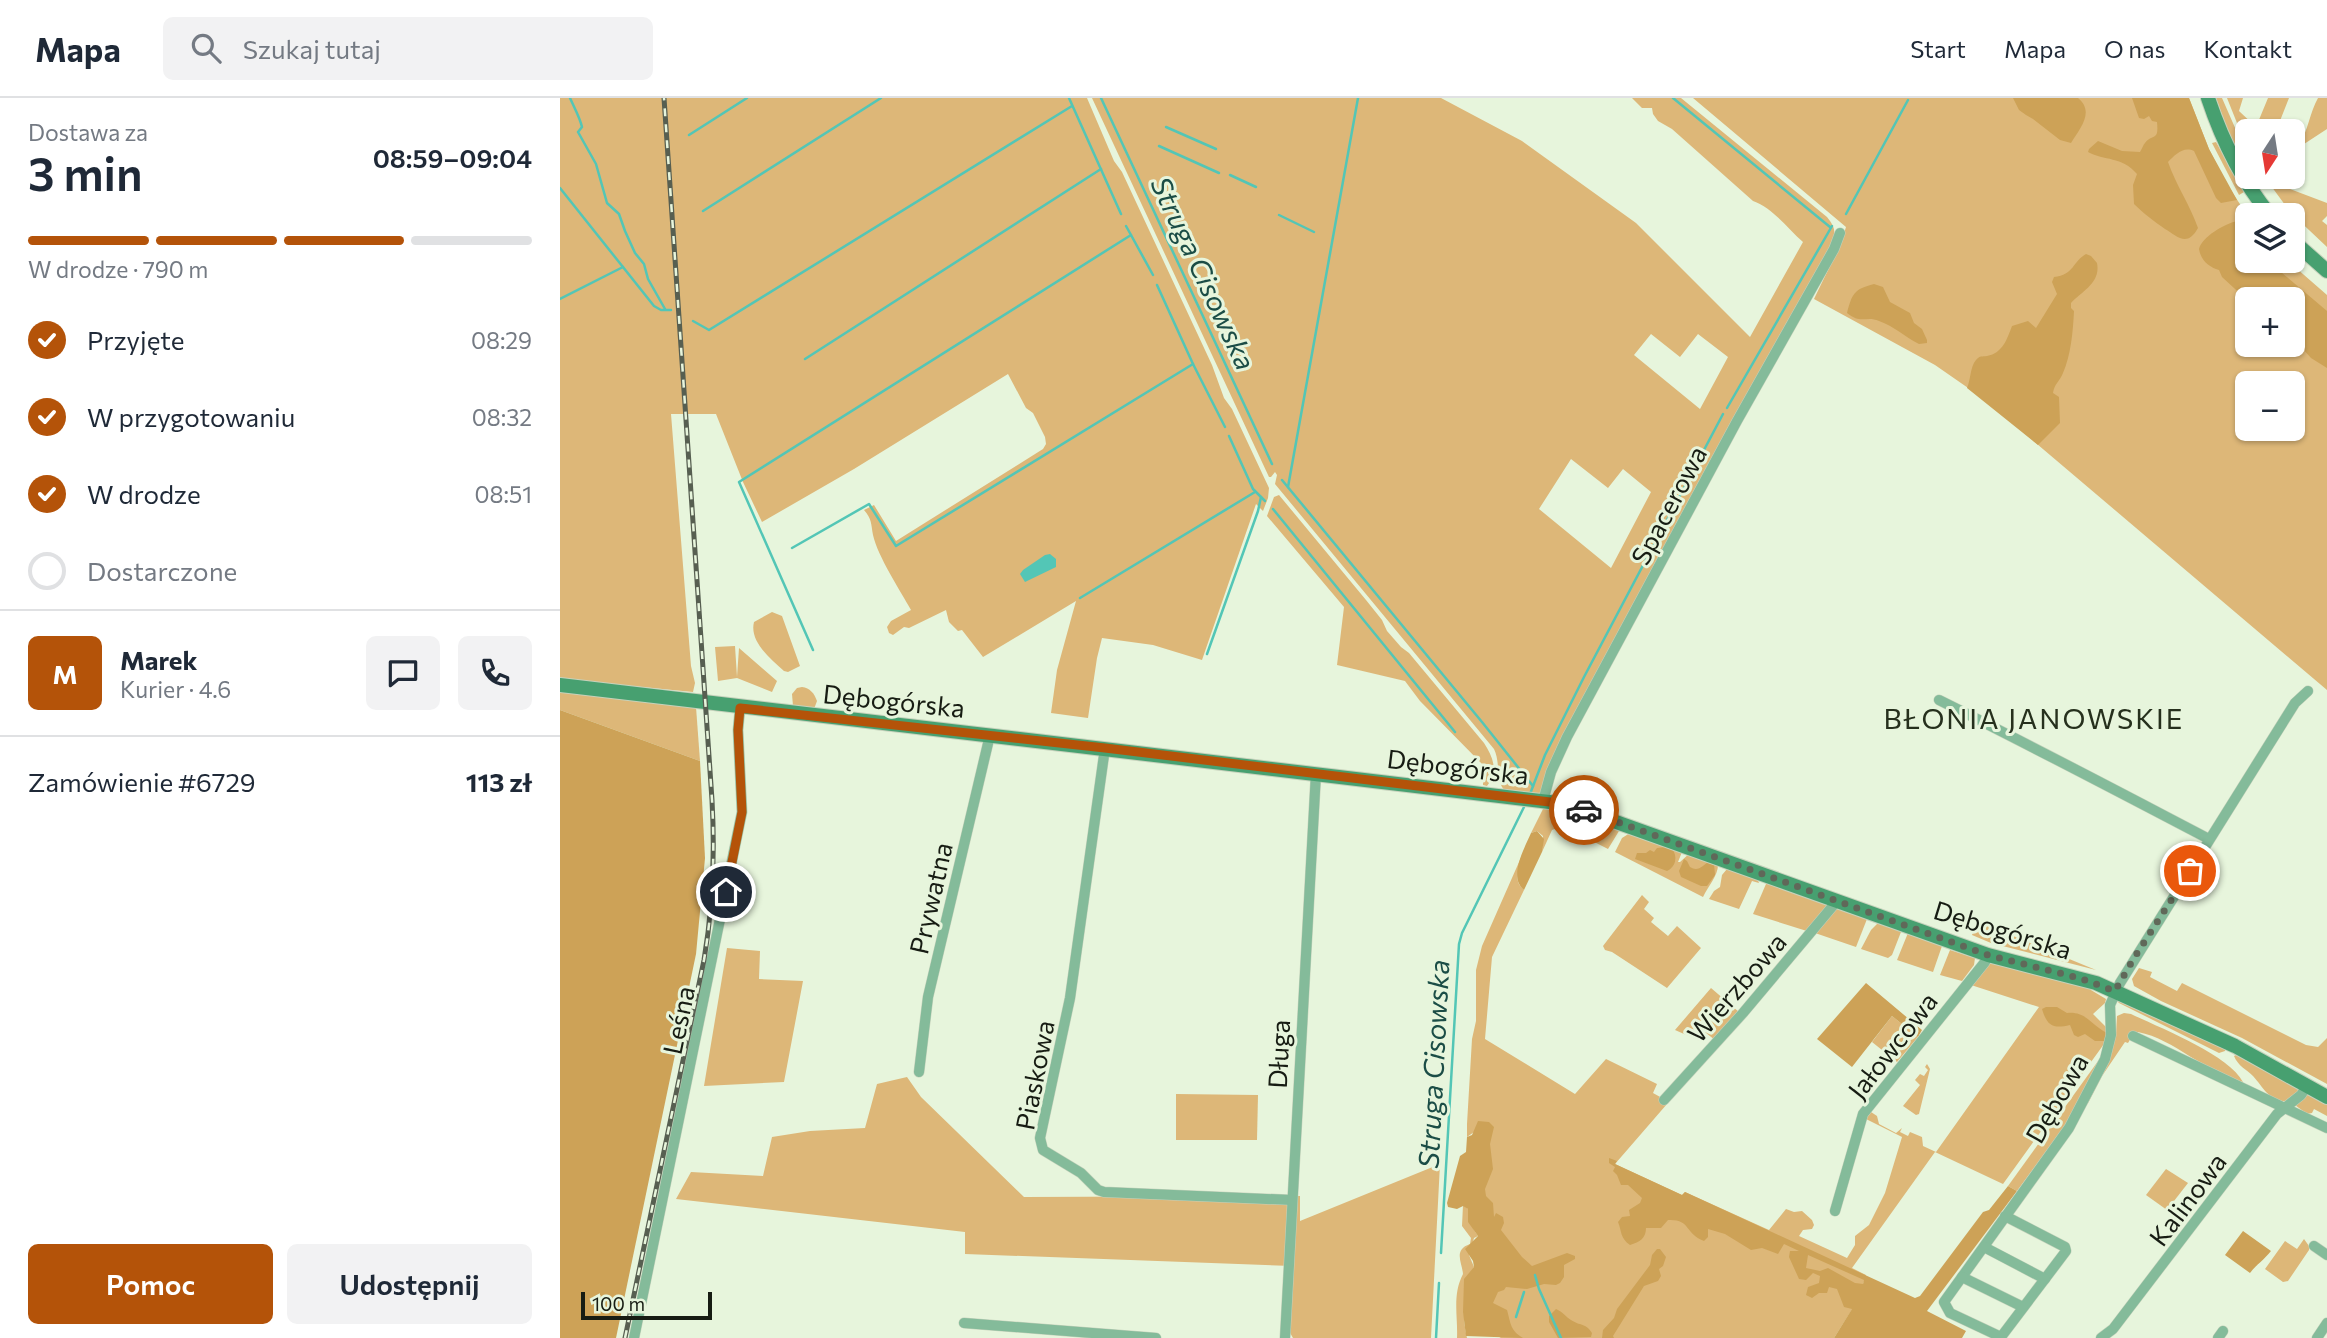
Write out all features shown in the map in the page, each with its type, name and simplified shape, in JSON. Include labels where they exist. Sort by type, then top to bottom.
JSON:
[{"type":"street","points":[[2208,98],[2224,140],[2260,203]]},
{"type":"street","name":"Spacerowa","points":[[1543,801],[1550,772],[1567,737],[1840,233]]},
{"type":"street","points":[[2305,252],[2327,271]]},
{"type":"street","name":"Dębogórska","points":[[560,685],[1316,773],[1543,801],[1577,808],[1988,955],[2079,978],[2115,991],[2235,1046],[2327,1097]]},
{"type":"street","points":[[2115,991],[2295,703],[2308,691]]},
{"type":"street","points":[[1939,700],[2209,839]]},
{"type":"street","name":"Leśna","points":[[634,1338],[742,812],[738,730],[740,708]]},
{"type":"street","name":"Prywatna","points":[[919,1072],[928,997],[990,735]]},
{"type":"street","name":"Piaskowa","points":[[1105,748],[1070,998],[1040,1138],[1043,1150],[1081,1173],[1104,1192],[1292,1200]]},
{"type":"street","name":"Długa","points":[[1285,1338],[1316,773]]},
{"type":"street","name":"Wierzbowa","points":[[1664,1100],[1722,1037],[1837,901]]},
{"type":"street","name":"Jałowcowa","points":[[1835,1211],[1863,1114],[1988,955]]},
{"type":"street","name":"Dębowa","points":[[2005,1216],[2065,1247],[2066,1251],[2001,1337],[1950,1313],[1944,1301],[2068,1128],[2105,1059],[2111,1035],[2110,1005],[2115,991]]},
{"type":"street","points":[[2133,1037],[2327,1128]]},
{"type":"street","name":"Kalinowa","points":[[2101,1338],[2113,1329],[2277,1114],[2307,1086]]},
{"type":"street","points":[[2315,1246],[2327,1255]]},
{"type":"street","points":[[1984,1247],[2045,1279]]},
{"type":"street","points":[[1962,1277],[2023,1307]]},
{"type":"street","points":[[964,1323],[1156,1338]]},
{"type":"street","points":[[2317,1338],[2327,1323]]},
{"type":"shaded area","points":[[560,98],[1087,98],[1114,161],[1122,172],[1212,365],[1224,398],[1232,409],[1269,488],[1263,511],[1256,504],[1202,660],[1153,645],[1102,638],[1088,718],[1051,713],[1057,670],[1076,601],[983,657],[962,630],[958,631],[949,622],[946,610],[909,628],[904,627],[893,635],[889,633],[887,627],[891,621],[911,610],[880,553],[870,519],[864,510],[874,505],[896,541],[1043,449],[1046,444],[1045,437],[1008,374],[762,522],[716,414],[671,414],[691,666],[695,683],[693,692],[560,679]]},
{"type":"shaded area","points":[[1092,98],[1441,98],[1522,141],[1636,223],[1750,337],[1803,242],[1774,214],[1753,201],[1672,129],[1658,121],[1652,108],[1642,108],[1632,98],[1681,98],[1827,217],[1833,226],[1833,241],[1541,796],[1504,790],[1494,749],[1275,484],[1275,472],[1269,477]],"holes":[[[1651,334],[1680,357],[1698,334],[1728,357],[1700,409],[1634,355]],[[1571,459],[1608,488],[1623,469],[1651,492],[1611,568],[1539,509]]]},
{"type":"shaded area","points":[[1693,98],[2189,98],[2209,149],[2239,203],[2235,203],[2235,273],[2302,273],[2327,295],[2327,690],[1984,399],[1935,365],[1814,299],[1846,227]]},
{"type":"shaded area","points":[[2013,98],[2078,98],[2083,103],[2086,114],[2071,143],[2060,140],[2019,110]]},
{"type":"shaded area","points":[[2132,98],[2189,98],[2209,149],[2237,200],[2221,203],[2216,198],[2194,151],[2183,150],[2176,154],[2168,162],[2198,228],[2190,238],[2182,239],[2174,235],[2134,204],[2133,185],[2137,174],[2131,168],[2088,152],[2098,141],[2122,151],[2140,152],[2145,143],[2156,135],[2157,122],[2152,121],[2149,116],[2139,118]]},
{"type":"shaded area","points":[[2216,98],[2222,98],[2235,128],[2235,145]]},
{"type":"shaded area","points":[[2227,98],[2243,98],[2239,111],[2248,119],[2235,119]]},
{"type":"shaded area","points":[[2268,98],[2289,98],[2281,119],[2259,119]]},
{"type":"shaded area","points":[[2318,98],[2327,98],[2327,129],[2305,143],[2305,134]]},
{"type":"shaded area","points":[[2216,142],[2235,176],[2235,187],[2212,143]]},
{"type":"shaded area","points":[[2273,189],[2290,189],[2327,203],[2327,216],[2322,221],[2327,225],[2327,247],[2305,226],[2305,203],[2284,203]]},
{"type":"shaded area","points":[[2235,222],[2235,273],[2282,273],[2299,287],[2235,289],[2222,277],[2219,270],[2204,260],[2199,249],[2204,240]]},
{"type":"shaded area","points":[[2086,254],[2097,263],[2097,270],[2090,286],[2071,303],[2074,311],[2070,351],[2053,393],[2059,397],[2060,423],[2038,445],[1967,388],[1974,363],[1979,357],[2001,349],[2012,326],[2028,321],[2036,328],[2057,294],[2052,282],[2054,277],[2066,274]]},
{"type":"shaded area","points":[[1874,284],[1883,287],[1890,302],[1910,313],[1914,323],[1922,329],[1927,343],[1919,344],[1875,319],[1860,319],[1847,313],[1855,293]]},
{"type":"shaded area","points":[[2305,292],[2327,311],[2327,368],[2305,351]]},
{"type":"shaded area","points":[[1279,495],[1382,620],[1387,631],[1409,653],[1484,743],[1494,769],[1487,786],[1483,785],[1483,765],[1420,701],[1405,681],[1337,665],[1344,607],[1267,516],[1274,497]]},
{"type":"shaded area","points":[[772,612],[782,616],[800,666],[788,672],[767,655],[758,643],[753,629],[754,622]]},
{"type":"shaded area","points":[[735,646],[737,677],[739,648],[777,681],[772,692],[737,678],[718,681],[715,647]]},
{"type":"shaded area","points":[[802,687],[815,696],[817,701],[814,709],[793,706],[792,694]]},
{"type":"shaded area","points":[[560,692],[696,707],[700,761],[560,710]]},
{"type":"shaded area","points":[[560,710],[700,761],[705,858],[696,954],[616,1338],[560,1338]]},
{"type":"shaded area","points":[[1548,806],[1619,828],[1619,831],[1608,849],[1563,826],[1552,830],[1542,852],[1543,836],[1537,831],[1531,833],[1543,809]]},
{"type":"shaded area","points":[[1537,831],[1544,839],[1542,852],[1524,890],[1519,884],[1517,870],[1531,833]]},
{"type":"shaded area","points":[[1630,833],[1682,852],[1678,862],[1690,853],[1718,865],[1715,877],[1703,897],[1615,852],[1622,838]]},
{"type":"shaded area","points":[[1657,848],[1672,849],[1675,858],[1674,864],[1667,871],[1635,859],[1637,853],[1650,850],[1654,852]]},
{"type":"shaded area","points":[[1523,853],[1517,877],[1524,890],[1492,957],[1485,1039],[1575,1094],[1606,1059],[1657,1084],[1653,1093],[1667,1104],[1615,1164],[1682,1195],[1685,1192],[1769,1230],[1786,1209],[1802,1211],[1814,1225],[1812,1229],[1803,1230],[1799,1236],[1847,1258],[1855,1245],[1855,1236],[1869,1225],[1885,1193],[1902,1137],[1866,1119],[1871,1112],[1877,1116],[1879,1124],[1896,1133],[1902,1128],[1900,1132],[1908,1136],[1910,1132],[1922,1137],[1923,1146],[1936,1152],[2039,1007],[1971,985],[1990,962],[2092,987],[2091,990],[2106,999],[2093,1014],[2107,1028],[2104,1044],[2003,1184],[1935,1152],[1852,1268],[1866,1275],[1858,1300],[1834,1338],[1501,1338],[1491,1332],[1474,1132],[1467,1137],[1467,1124],[1472,1039],[1476,1021],[1476,970],[1482,946]]},
{"type":"shaded area","points":[[1684,859],[1695,869],[1709,861],[1714,863],[1715,875],[1707,886],[1681,877],[1679,871]]},
{"type":"shaded area","points":[[1727,869],[1757,878],[1759,883],[1752,881],[1739,909],[1709,899],[1720,887],[1722,875]]},
{"type":"shaded area","points":[[1772,882],[1829,906],[1810,932],[1753,914],[1766,884]]},
{"type":"shaded area","points":[[1642,895],[1649,902],[1644,909],[1654,918],[1651,922],[1668,936],[1677,926],[1701,948],[1667,988],[1605,950],[1603,946]]},
{"type":"shaded area","points":[[1837,908],[1867,919],[1856,947],[1815,933]]},
{"type":"shaded area","points":[[1977,921],[2096,970],[1991,943],[1972,935]]},
{"type":"shaded area","points":[[1879,922],[1900,929],[1901,932],[1892,955],[1888,958],[1861,949],[1871,930]]},
{"type":"shaded area","points":[[1908,933],[1942,946],[1933,972],[1897,960]]},
{"type":"shaded area","points":[[727,948],[760,951],[759,979],[803,981],[784,1082],[704,1086]]},
{"type":"shaded area","points":[[1950,950],[1975,958],[1974,965],[1962,981],[1940,975]]},
{"type":"shaded area","points":[[2139,968],[2152,972],[2150,977],[2177,991],[2182,983],[2306,1045],[2318,1047],[2327,1038],[2327,1084],[2242,1038],[2134,986],[2132,979]]},
{"type":"shaded area","points":[[1866,983],[1922,1030],[1918,1037],[1892,1016],[1852,1067],[1817,1039]]},
{"type":"shaded area","points":[[1711,988],[1739,1012],[1715,1040],[1706,1033],[1700,1041],[1675,1030]]},
{"type":"shaded area","points":[[2120,1000],[2225,1051],[2219,1053],[2117,1001]]},
{"type":"shaded area","points":[[2057,1007],[2067,1013],[2084,1016],[2107,1033],[2105,1041],[2095,1041],[2085,1034],[2078,1037],[2074,1035],[2070,1025],[2052,1025],[2042,1009]]},
{"type":"shaded area","points":[[2124,1013],[2209,1052],[2235,1072],[2243,1082],[2216,1072],[2165,1042],[2138,1032],[2134,1033],[2128,1043],[2125,1042],[2102,1076],[2087,1105],[2116,1033],[2117,1016]]},
{"type":"shaded area","points":[[1892,1016],[1918,1037],[1897,1062],[1872,1042]]},
{"type":"shaded area","points":[[2238,1054],[2296,1084],[2300,1090],[2287,1101],[2271,1097],[2238,1062],[2234,1056]]},
{"type":"shaded area","points":[[2101,1057],[2071,1118],[2017,1191],[2008,1186]]},
{"type":"shaded area","points":[[1927,1064],[1930,1069],[1919,1114],[1916,1115],[1903,1106],[1920,1085],[1915,1080],[1920,1074],[1924,1076],[1928,1070],[1925,1067]]},
{"type":"shaded area","points":[[907,1077],[921,1097],[1024,1197],[1300,1196],[1300,1221],[1440,1164],[1431,1338],[1293,1338],[1289,1331],[1292,1266],[965,1254],[965,1232],[676,1199],[691,1172],[763,1176],[772,1137],[810,1131],[865,1128],[877,1084]]},
{"type":"shaded area","points":[[1176,1094],[1258,1095],[1257,1140],[1176,1140]]},
{"type":"shaded area","points":[[2310,1094],[2327,1102],[2327,1116],[2314,1109],[2307,1114],[2295,1105],[2305,1095]]},
{"type":"shaded area","points":[[1478,1121],[1489,1122],[1494,1127],[1490,1144],[1493,1169],[1485,1189],[1486,1196],[1493,1203],[1494,1217],[1496,1213],[1503,1217],[1501,1230],[1532,1266],[1567,1253],[1575,1256],[1575,1259],[1564,1265],[1564,1277],[1556,1285],[1544,1284],[1527,1289],[1506,1287],[1498,1292],[1493,1303],[1507,1310],[1513,1329],[1523,1338],[1466,1336],[1463,1312],[1464,1279],[1474,1267],[1465,1249],[1478,1236],[1468,1222],[1468,1209],[1463,1206],[1457,1209],[1448,1207],[1447,1203],[1460,1156],[1466,1152],[1467,1137],[1472,1135]]},
{"type":"shaded area","points":[[1609,1158],[1617,1161],[1615,1164],[1682,1195],[1685,1192],[1915,1298],[1920,1296],[1983,1212],[1989,1210],[2008,1186],[2017,1191],[1927,1311],[1966,1331],[1962,1338],[1834,1338],[1852,1309],[1844,1307],[1837,1289],[1829,1287],[1827,1293],[1819,1293],[1812,1298],[1806,1295],[1808,1287],[1819,1283],[1820,1276],[1813,1273],[1806,1280],[1799,1279],[1789,1257],[1790,1251],[1799,1251],[1784,1244],[1778,1254],[1762,1248],[1751,1250],[1725,1234],[1708,1229],[1708,1237],[1704,1241],[1681,1222],[1668,1220],[1661,1228],[1646,1228],[1642,1239],[1630,1245],[1623,1237],[1618,1222],[1622,1217],[1630,1216],[1629,1210],[1640,1203],[1642,1198],[1628,1185],[1621,1185],[1613,1171],[1615,1167],[1609,1163]],"holes":[[[1808,1255],[1864,1280],[1863,1284],[1855,1283],[1828,1268],[1820,1271],[1806,1268]]]},
{"type":"shaded area","points":[[2166,1169],[2188,1183],[2167,1210],[2146,1195]]},
{"type":"shaded area","points":[[1463,1205],[1468,1209],[1478,1236],[1474,1238],[1469,1255],[1474,1267],[1464,1302],[1467,1338],[1457,1338],[1457,1298],[1463,1274],[1460,1253],[1470,1244],[1471,1238],[1462,1226]]},
{"type":"shaded area","points":[[2243,1231],[2271,1251],[2250,1273],[2225,1255]]},
{"type":"shaded area","points":[[2304,1239],[2309,1250],[2288,1281],[2283,1282],[2265,1269],[2285,1241],[2297,1249]]},
{"type":"shaded area","points":[[1657,1249],[1666,1257],[1659,1269],[1661,1276],[1658,1281],[1644,1286],[1614,1338],[1602,1338],[1603,1330],[1650,1265],[1652,1255]]},
{"type":"shaded area","points":[[1556,1309],[1587,1328],[1592,1333],[1591,1337],[1558,1338],[1549,1322],[1549,1316]]},
{"type":"water","points":[[1050,554],[1056,559],[1056,567],[1025,582],[1020,574],[1023,570]]},
{"type":"waterway","points":[[570,98],[582,127],[578,132],[596,164],[607,203],[619,214],[635,253],[644,264],[648,279],[665,309]]},
{"type":"waterway","points":[[689,135],[747,98]]},
{"type":"waterway","points":[[703,211],[881,98]]},
{"type":"waterway","points":[[1069,98],[1121,214]]},
{"type":"waterway","name":"Struga Cisowska","points":[[1101,98],[1272,464]]},
{"type":"waterway","points":[[1288,487],[1358,98]]},
{"type":"waterway","points":[[1673,98],[1830,227]]},
{"type":"waterway","points":[[1846,214],[1908,100]]},
{"type":"waterway","points":[[693,321],[709,330],[1072,106]]},
{"type":"waterway","points":[[1166,127],[1216,149]]},
{"type":"waterway","points":[[1159,146],[1219,173]]},
{"type":"waterway","points":[[805,359],[1101,169]]},
{"type":"waterway","points":[[1230,175],[1256,187]]},
{"type":"waterway","points":[[560,188],[654,306],[661,310],[671,310]]},
{"type":"waterway","points":[[1279,215],[1314,232]]},
{"type":"waterway","points":[[813,650],[739,482],[1131,235],[1126,226]]},
{"type":"waterway","points":[[1727,408],[1832,226]]},
{"type":"waterway","points":[[1131,235],[1153,275]]},
{"type":"waterway","points":[[560,299],[623,267]]},
{"type":"waterway","points":[[1157,285],[1193,364]]},
{"type":"waterway","points":[[792,548],[869,504],[896,546],[1193,364],[1225,427]]},
{"type":"waterway","points":[[1530,794],[1545,755],[1584,677],[1723,414]]},
{"type":"waterway","points":[[1229,436],[1253,489],[1265,501]]},
{"type":"waterway","name":"Struga Cisowska","points":[[1282,480],[1533,786]]},
{"type":"waterway","points":[[1080,598],[1255,492]]},
{"type":"waterway","points":[[1207,654],[1261,497]]},
{"type":"waterway","points":[[1273,509],[1455,732]]},
{"type":"waterway","name":"Struga Cisowska","points":[[1441,1253],[1459,944],[1524,807]]},
{"type":"waterway","points":[[1535,1275],[1561,1338]]},
{"type":"waterway","name":"Struga Cisowska","points":[[1436,1338],[1439,1283]]},
{"type":"waterway","points":[[1516,1317],[1524,1292]]},
{"type":"railway","points":[[625,1338],[704,960],[713,860],[712,800],[664,98]]},
{"type":"way so far","points":[[1584,810],[1988,955],[2079,978],[2115,991],[2190,871]]},
{"type":"district","name":"BŁONIA JANOWSKIE","points":[[2034,718]]},
{"type":"route","points":[[726,892],[742,812],[738,730],[740,708],[1316,773],[1558,803],[1584,810]]}]
